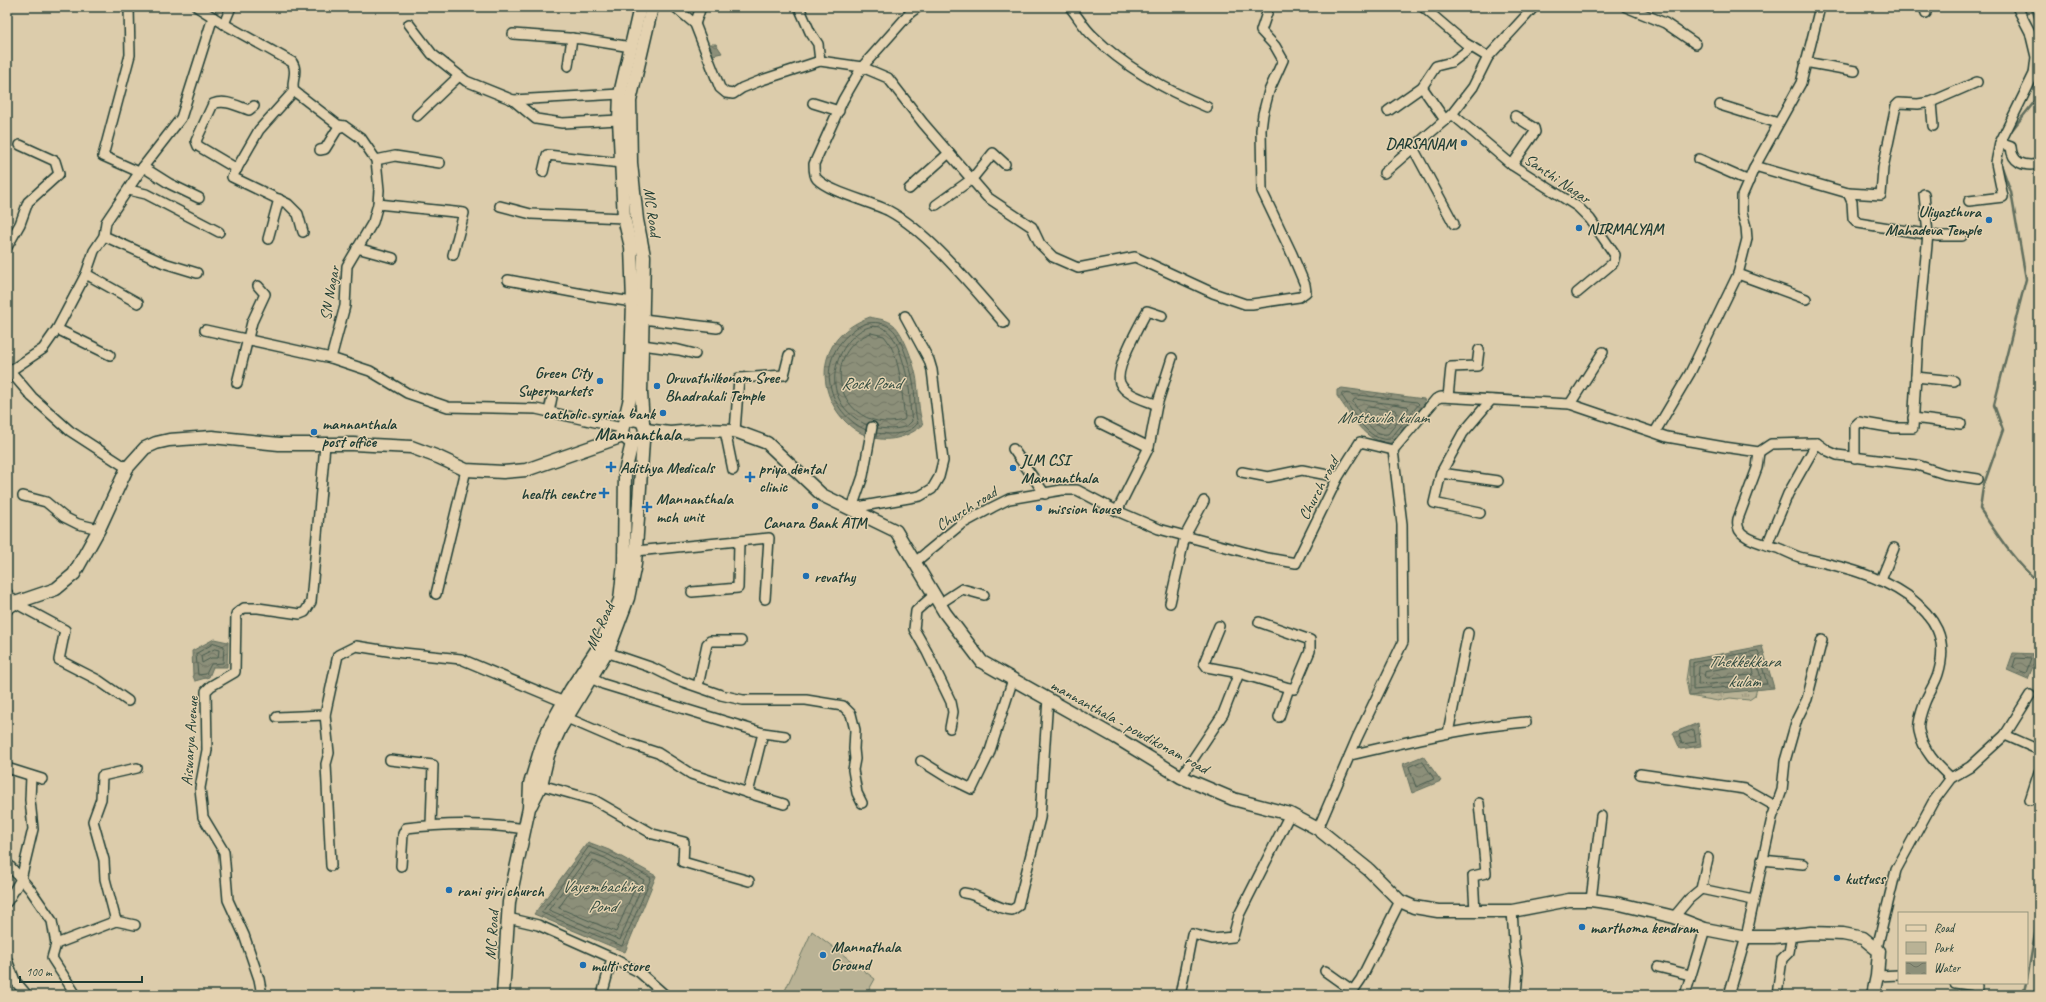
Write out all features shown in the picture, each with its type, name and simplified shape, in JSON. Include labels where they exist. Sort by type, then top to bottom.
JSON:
[{"type":"main road","name":"MC Road","points":[[503,995],[509,902],[529,808],[530,784],[541,748],[564,702],[600,645],[620,600],[624,563],[625,472],[642,393],[644,256],[619,120],[620,94],[640,7]]},
{"type":"main road","name":"MC Road","points":[[529,808],[541,785],[548,755],[560,729],[606,652],[628,598],[636,550],[633,432],[630,398],[633,302],[631,247],[624,218],[630,101],[652,7]]},
{"type":"main road","name":"mannanthala - powdikonam road","points":[[633,432],[670,433],[703,430],[730,431],[767,444],[822,495],[852,508],[896,531],[936,599],[982,662],[1048,698],[1181,777],[1233,798],[1290,814],[1318,829],[1369,870],[1400,902],[1425,910],[1475,911],[1512,910],[1569,900],[1591,900],[1620,904],[1674,917],[1705,929],[1746,938],[1812,933],[1843,934],[1863,938],[1877,948]]},
{"type":"main road","points":[[11,605],[56,589],[74,574],[99,529],[127,468],[145,448],[168,440],[212,437],[279,444],[354,444],[412,447],[438,456],[466,470],[503,472],[526,470],[633,432]]},
{"type":"main road","points":[[1872,995],[1877,976],[1879,951],[1877,948]]},
{"type":"street","points":[[130,7],[130,55],[103,156],[141,169],[199,198]]},
{"type":"street","points":[[197,7],[292,62],[295,68],[294,91],[259,130],[232,177],[288,204],[298,214],[303,232]]},
{"type":"street","points":[[224,24],[231,7]]},
{"type":"street","points":[[675,7],[695,24],[720,88],[729,94],[762,80],[820,61],[862,67],[888,78],[987,197],[1032,227],[1040,244],[1053,257],[1078,268],[1135,257],[1213,293],[1245,304],[1299,297],[1306,292],[1305,285],[1262,191],[1261,130],[1263,114],[1269,91],[1283,60],[1275,46],[1261,31],[1269,7]]},
{"type":"street","points":[[695,24],[701,7]]},
{"type":"street","points":[[799,7],[810,32],[818,44],[820,61]]},
{"type":"street","points":[[918,7],[911,12],[862,67],[838,111],[814,164],[817,179],[835,190],[890,211],[905,221],[920,233],[957,270],[1004,323]]},
{"type":"street","points":[[1070,7],[1092,36],[1129,67],[1173,93],[1207,107]]},
{"type":"street","points":[[1423,7],[1472,47],[1488,57]]},
{"type":"street","points":[[1384,173],[1448,117],[1473,87],[1488,57],[1534,7]]},
{"type":"street","points":[[1626,7],[1665,23],[1696,44]]},
{"type":"street","points":[[1655,432],[1690,374],[1738,274],[1747,239],[1746,227],[1742,213],[1742,196],[1755,166],[1801,82],[1820,7]]},
{"type":"street","points":[[1969,201],[2003,197],[1996,163],[2005,145],[2034,74],[2036,57],[2030,32],[2017,7]]},
{"type":"street","points":[[127,468],[70,431],[32,397],[8,372],[43,349],[58,328],[86,274],[94,250],[104,236],[106,222],[129,190],[141,169],[181,118],[212,17]]},
{"type":"street","points":[[409,24],[432,54],[459,76],[472,84],[493,90],[513,100],[529,114],[544,121],[562,122],[619,120]]},
{"type":"street","points":[[513,34],[572,38],[631,47]]},
{"type":"street","points":[[568,66],[572,38]]},
{"type":"street","points":[[1388,111],[1422,87],[1436,66],[1452,62],[1472,47]]},
{"type":"street","points":[[1805,62],[1855,71]]},
{"type":"street","points":[[417,116],[459,76]]},
{"type":"street","points":[[1755,166],[1848,193],[1881,195],[1883,168],[1896,106],[1899,103],[1918,104],[1931,102],[1977,82]]},
{"type":"street","name":"Santhi Nagar","points":[[1422,87],[1448,117],[1512,165],[1578,207],[1590,219],[1615,255],[1613,263],[1577,293]]},
{"type":"street","name":"SN Nagar","points":[[294,91],[338,125],[344,126],[361,138],[376,160],[379,190],[378,204],[373,222],[347,266],[345,306],[331,358]]},
{"type":"street","points":[[513,100],[620,94]]},
{"type":"street","points":[[237,168],[198,146],[196,141],[213,104],[226,102],[249,110],[254,106]]},
{"type":"street","points":[[1931,102],[1933,126]]},
{"type":"street","points":[[813,103],[838,111]]},
{"type":"street","points":[[1720,106],[1778,123]]},
{"type":"street","points":[[1512,165],[1535,132],[1534,128],[1515,116]]},
{"type":"street","points":[[320,150],[325,149],[338,128],[344,126]]},
{"type":"street","points":[[7,247],[20,224],[28,202],[59,174],[55,161],[20,145]]},
{"type":"street","points":[[2005,145],[2015,160],[2031,165],[2039,164]]},
{"type":"street","points":[[1413,148],[1454,224]]},
{"type":"street","points":[[909,189],[949,153]]},
{"type":"street","points":[[936,205],[972,179],[993,153],[1004,164]]},
{"type":"street","points":[[543,172],[547,155],[626,163]]},
{"type":"street","points":[[376,160],[395,156],[440,163]]},
{"type":"street","points":[[1699,159],[1749,181]]},
{"type":"street","points":[[129,190],[146,194],[219,232]]},
{"type":"street","points":[[1848,193],[1852,202],[1853,218],[1858,223],[1928,234],[1954,237],[1962,236]]},
{"type":"street","points":[[1855,458],[1855,426],[1859,422],[1894,428],[1913,428],[1928,234],[1924,194]]},
{"type":"street","points":[[268,239],[279,199]]},
{"type":"street","points":[[378,204],[464,213],[453,254]]},
{"type":"street","points":[[500,206],[531,214],[624,218]]},
{"type":"street","points":[[104,236],[164,263],[197,274]]},
{"type":"street","points":[[358,248],[393,258]]},
{"type":"street","points":[[86,274],[138,303]]},
{"type":"street","points":[[1738,274],[1806,299]]},
{"type":"street","points":[[508,280],[633,302]]},
{"type":"street","points":[[237,383],[247,339],[265,294],[258,286]]},
{"type":"street","points":[[1157,405],[1125,390],[1119,383],[1118,374],[1136,331],[1147,311],[1162,316]]},
{"type":"street","points":[[872,428],[863,476],[852,508],[920,496],[932,489],[939,477],[943,461],[932,370],[929,360],[905,316]]},
{"type":"street","points":[[643,319],[717,328]]},
{"type":"street","points":[[58,328],[110,355]]},
{"type":"street","points":[[205,330],[331,358],[370,371],[407,393],[448,407],[536,408],[633,432]]},
{"type":"street","points":[[642,345],[679,350],[695,354]]},
{"type":"street","points":[[1448,398],[1451,367],[1477,366],[1479,350]]},
{"type":"street","points":[[1570,404],[1603,352]]},
{"type":"street","points":[[733,470],[730,431],[739,378],[784,375],[789,355]]},
{"type":"street","points":[[1117,511],[1149,447],[1157,405],[1172,358]]},
{"type":"street","points":[[1916,377],[1954,381]]},
{"type":"street","points":[[549,412],[552,396]]},
{"type":"street","points":[[1318,829],[1350,755],[1403,642],[1402,524],[1393,450],[1436,399],[1448,398],[1570,404],[1674,438],[1759,452],[1771,444],[1817,443],[1831,453],[1855,458],[1917,465],[1945,474],[1978,479]]},
{"type":"street","points":[[1480,513],[1434,503],[1441,473],[1464,433],[1491,400]]},
{"type":"street","points":[[1914,418],[1961,424]]},
{"type":"street","points":[[1100,423],[1149,447]]},
{"type":"street","name":"Church road","points":[[914,563],[960,525],[1009,499],[1062,490],[1077,490],[1117,511],[1159,528],[1267,558],[1296,563],[1338,477],[1360,442],[1393,450]]},
{"type":"street","points":[[1767,546],[1788,494],[1817,443]]},
{"type":"street","name":"Aiswarya Avenue","points":[[262,995],[259,979],[244,935],[228,900],[224,852],[203,817],[200,788],[207,750],[206,691],[211,686],[235,672],[236,614],[244,608],[258,608],[300,614],[308,609],[311,602],[325,445]]},
{"type":"street","points":[[1013,449],[1045,494]]},
{"type":"street","points":[[1759,452],[1757,468],[1738,519],[1737,526],[1746,536],[1767,546],[1779,548],[1802,558],[1816,560],[1881,580],[1896,588],[1915,602],[1934,620],[1941,640],[1941,662],[1937,676],[1922,709],[1919,730],[1930,756],[1937,765],[1952,778]]},
{"type":"street","points":[[436,594],[466,470]]},
{"type":"street","points":[[1242,472],[1268,477],[1302,470],[1338,477]]},
{"type":"street","points":[[1441,473],[1498,481]]},
{"type":"street","points":[[24,496],[46,502],[64,517],[78,524],[99,529]]},
{"type":"street","points":[[1170,603],[1185,536],[1204,501]]},
{"type":"street","points":[[636,550],[769,538],[765,599]]},
{"type":"street","points":[[692,592],[738,588],[739,541]]},
{"type":"street","points":[[1881,580],[1894,548]]},
{"type":"street","points":[[950,728],[953,712],[951,702],[928,652],[914,629],[916,611],[936,599],[962,589],[984,595]]},
{"type":"street","points":[[7,593],[11,605],[64,630],[59,660],[98,680],[128,701]]},
{"type":"street","points":[[1219,626],[1204,663],[1207,667],[1239,673],[1289,688],[1294,688],[1310,652],[1310,640],[1259,622]]},
{"type":"street","points":[[1448,733],[1468,633]]},
{"type":"street","points":[[1729,995],[1746,938],[1762,860],[1782,790],[1787,754],[1797,719],[1807,699],[1822,640]]},
{"type":"street","points":[[698,686],[707,644],[710,641],[741,641]]},
{"type":"street","points":[[331,866],[326,764],[329,753],[324,715],[338,655],[356,646],[394,652],[461,659],[564,702]]},
{"type":"street","points":[[606,652],[653,668],[675,679],[721,695],[743,700],[806,700],[843,706],[851,714],[855,730],[855,759],[853,770],[857,793],[862,803]]},
{"type":"street","points":[[1181,777],[1223,714],[1239,673]]},
{"type":"street","points":[[591,678],[603,684],[763,733],[785,736]]},
{"type":"street","points":[[920,761],[945,776],[972,789],[989,754],[1013,679]]},
{"type":"street","points":[[1279,717],[1289,688]]},
{"type":"street","points":[[1877,948],[1896,870],[1932,802],[1952,778],[1970,767],[2005,736],[2030,695]]},
{"type":"street","points":[[964,893],[981,897],[1003,909],[1012,910],[1018,906],[1040,818],[1048,698]]},
{"type":"street","points":[[277,717],[324,715]]},
{"type":"street","points":[[567,718],[618,740],[658,753],[691,774],[748,794],[784,804]]},
{"type":"street","points":[[1350,755],[1448,733],[1498,724],[1526,722]]},
{"type":"street","points":[[748,794],[763,733]]},
{"type":"street","points":[[2005,736],[2039,750]]},
{"type":"street","points":[[390,760],[432,764],[431,825]]},
{"type":"street","points":[[7,768],[42,779]]},
{"type":"street","points":[[116,921],[105,880],[104,860],[93,821],[101,799],[102,776],[137,768]]},
{"type":"street","points":[[2030,800],[2039,772]]},
{"type":"street","points":[[1640,774],[1745,789],[1777,807]]},
{"type":"street","points":[[7,902],[21,879],[33,829],[30,800],[31,776]]},
{"type":"street","points":[[541,785],[594,800],[654,834],[684,842],[683,862],[749,881]]},
{"type":"street","points":[[1475,911],[1473,876],[1486,873],[1479,803]]},
{"type":"street","points":[[1180,995],[1192,934],[1212,939],[1233,937],[1239,915],[1290,814]]},
{"type":"street","points":[[1591,900],[1600,816]]},
{"type":"street","points":[[402,866],[403,834],[406,828],[431,825],[491,824],[525,829]]},
{"type":"street","points":[[1674,917],[1689,899],[1702,889],[1708,858]]},
{"type":"street","points":[[1762,860],[1803,864]]},
{"type":"street","points":[[7,863],[21,879],[52,921],[56,944],[52,958],[76,995]]},
{"type":"street","points":[[1702,889],[1753,900]]},
{"type":"street","points":[[1325,971],[1351,993],[1361,979],[1400,902]]},
{"type":"street","points":[[1512,910],[1515,955],[1518,970],[1516,995]]},
{"type":"street","points":[[508,918],[538,924],[612,958],[639,972],[665,995]]},
{"type":"street","points":[[56,944],[116,921],[135,925]]},
{"type":"street","points":[[1685,995],[1705,929]]},
{"type":"street","points":[[1777,995],[1782,958],[1789,952],[1792,935]]},
{"type":"street","points":[[602,995],[612,958]]},
{"type":"street","points":[[7,960],[15,981],[27,995]]},
{"type":"street","points":[[1658,967],[1690,975]]},
{"type":"street","points":[[1877,976],[1898,974]]},
{"type":"street","points":[[1959,984],[1977,988]]},
{"type":"green space","name":"Thekkekkara kulam","points":[[1715,656],[1761,672],[1755,696],[1749,700],[1730,698],[1718,701],[1689,696],[1686,680],[1689,660]]},
{"type":"green space","name":"Mannathala Ground","points":[[812,931],[875,979],[866,995],[783,995]]},
{"type":"water","points":[[709,44],[716,44],[722,53],[713,55]]},
{"type":"water","name":"Rock Pond","points":[[870,317],[886,321],[896,327],[908,350],[916,376],[919,409],[923,425],[896,438],[871,437],[849,425],[834,406],[826,382],[828,357],[842,334]]},
{"type":"water","name":"Mottavila kulam","points":[[1342,388],[1424,399],[1425,403],[1391,443],[1382,442],[1366,433],[1354,420],[1337,396],[1337,390]]},
{"type":"water","points":[[214,639],[228,642],[227,667],[213,667],[209,677],[195,681],[193,676],[192,651]]},
{"type":"water","name":"Thekkekkara kulam","points":[[1762,646],[1774,688],[1689,696],[1689,660]]},
{"type":"water","points":[[2013,653],[2038,654],[2028,679],[2007,670]]},
{"type":"water","points":[[1698,723],[1701,746],[1680,749],[1673,733]]},
{"type":"water","points":[[1423,756],[1441,781],[1412,793],[1403,764]]},
{"type":"water","name":"Vayembachira Pond","points":[[588,842],[609,850],[656,876],[625,952],[534,914]]},
{"type":"waterway","points":[[2031,7],[2039,28]]},
{"type":"waterway","points":[[2008,135],[2039,96]]},
{"type":"waterway","points":[[2000,162],[2011,192],[2026,279],[1994,405],[2003,430],[1983,487],[1980,509],[2014,557],[2039,582]]},
{"type":"waterway","points":[[2035,278],[2039,277]]},
{"type":"waterway","points":[[2036,791],[2039,835]]},
{"type":"waterway","points":[[2028,973],[2039,911]]},
{"type":"waterway","points":[[2023,995],[2026,984]]},
{"type":"place","name":"DARSANAM","points":[[1464,143]]},
{"type":"place","name":"Uliyazthura Mahadeva Temple","points":[[1989,220]]},
{"type":"place","name":"NIRMALYAM","points":[[1579,228]]},
{"type":"place","name":"Green City Supermarkets","points":[[600,381]]},
{"type":"place","name":"Oruvathilkonam Sree Bhadrakali Temple","points":[[657,386]]},
{"type":"place","name":"catholic syrian bank","points":[[663,413]]},
{"type":"place","name":"mannanthala post office","points":[[314,432]]},
{"type":"place","name":"Adithya Medicals","points":[[611,467]]},
{"type":"place","name":"JLM CSI Mannanthala","points":[[1013,468]]},
{"type":"place","name":"priya dental clinic","points":[[750,477]]},
{"type":"place","name":"health centre","points":[[604,493]]},
{"type":"place","name":"Canara Bank ATM","points":[[815,506]]},
{"type":"place","name":"Mannanthala mch unit","points":[[647,507]]},
{"type":"place","name":"mission house","points":[[1039,508]]},
{"type":"place","name":"revathy","points":[[806,576]]},
{"type":"place","name":"kuttuss","points":[[1837,878]]},
{"type":"place","name":"rani giri church","points":[[449,890]]},
{"type":"place","name":"marthoma kendram","points":[[1582,927]]},
{"type":"place","name":"Mannathala Ground","points":[[823,955]]},
{"type":"place","name":"multi store","points":[[583,965]]},
{"type":"district","name":"Mannanthala","points":[[638,434]]}]
